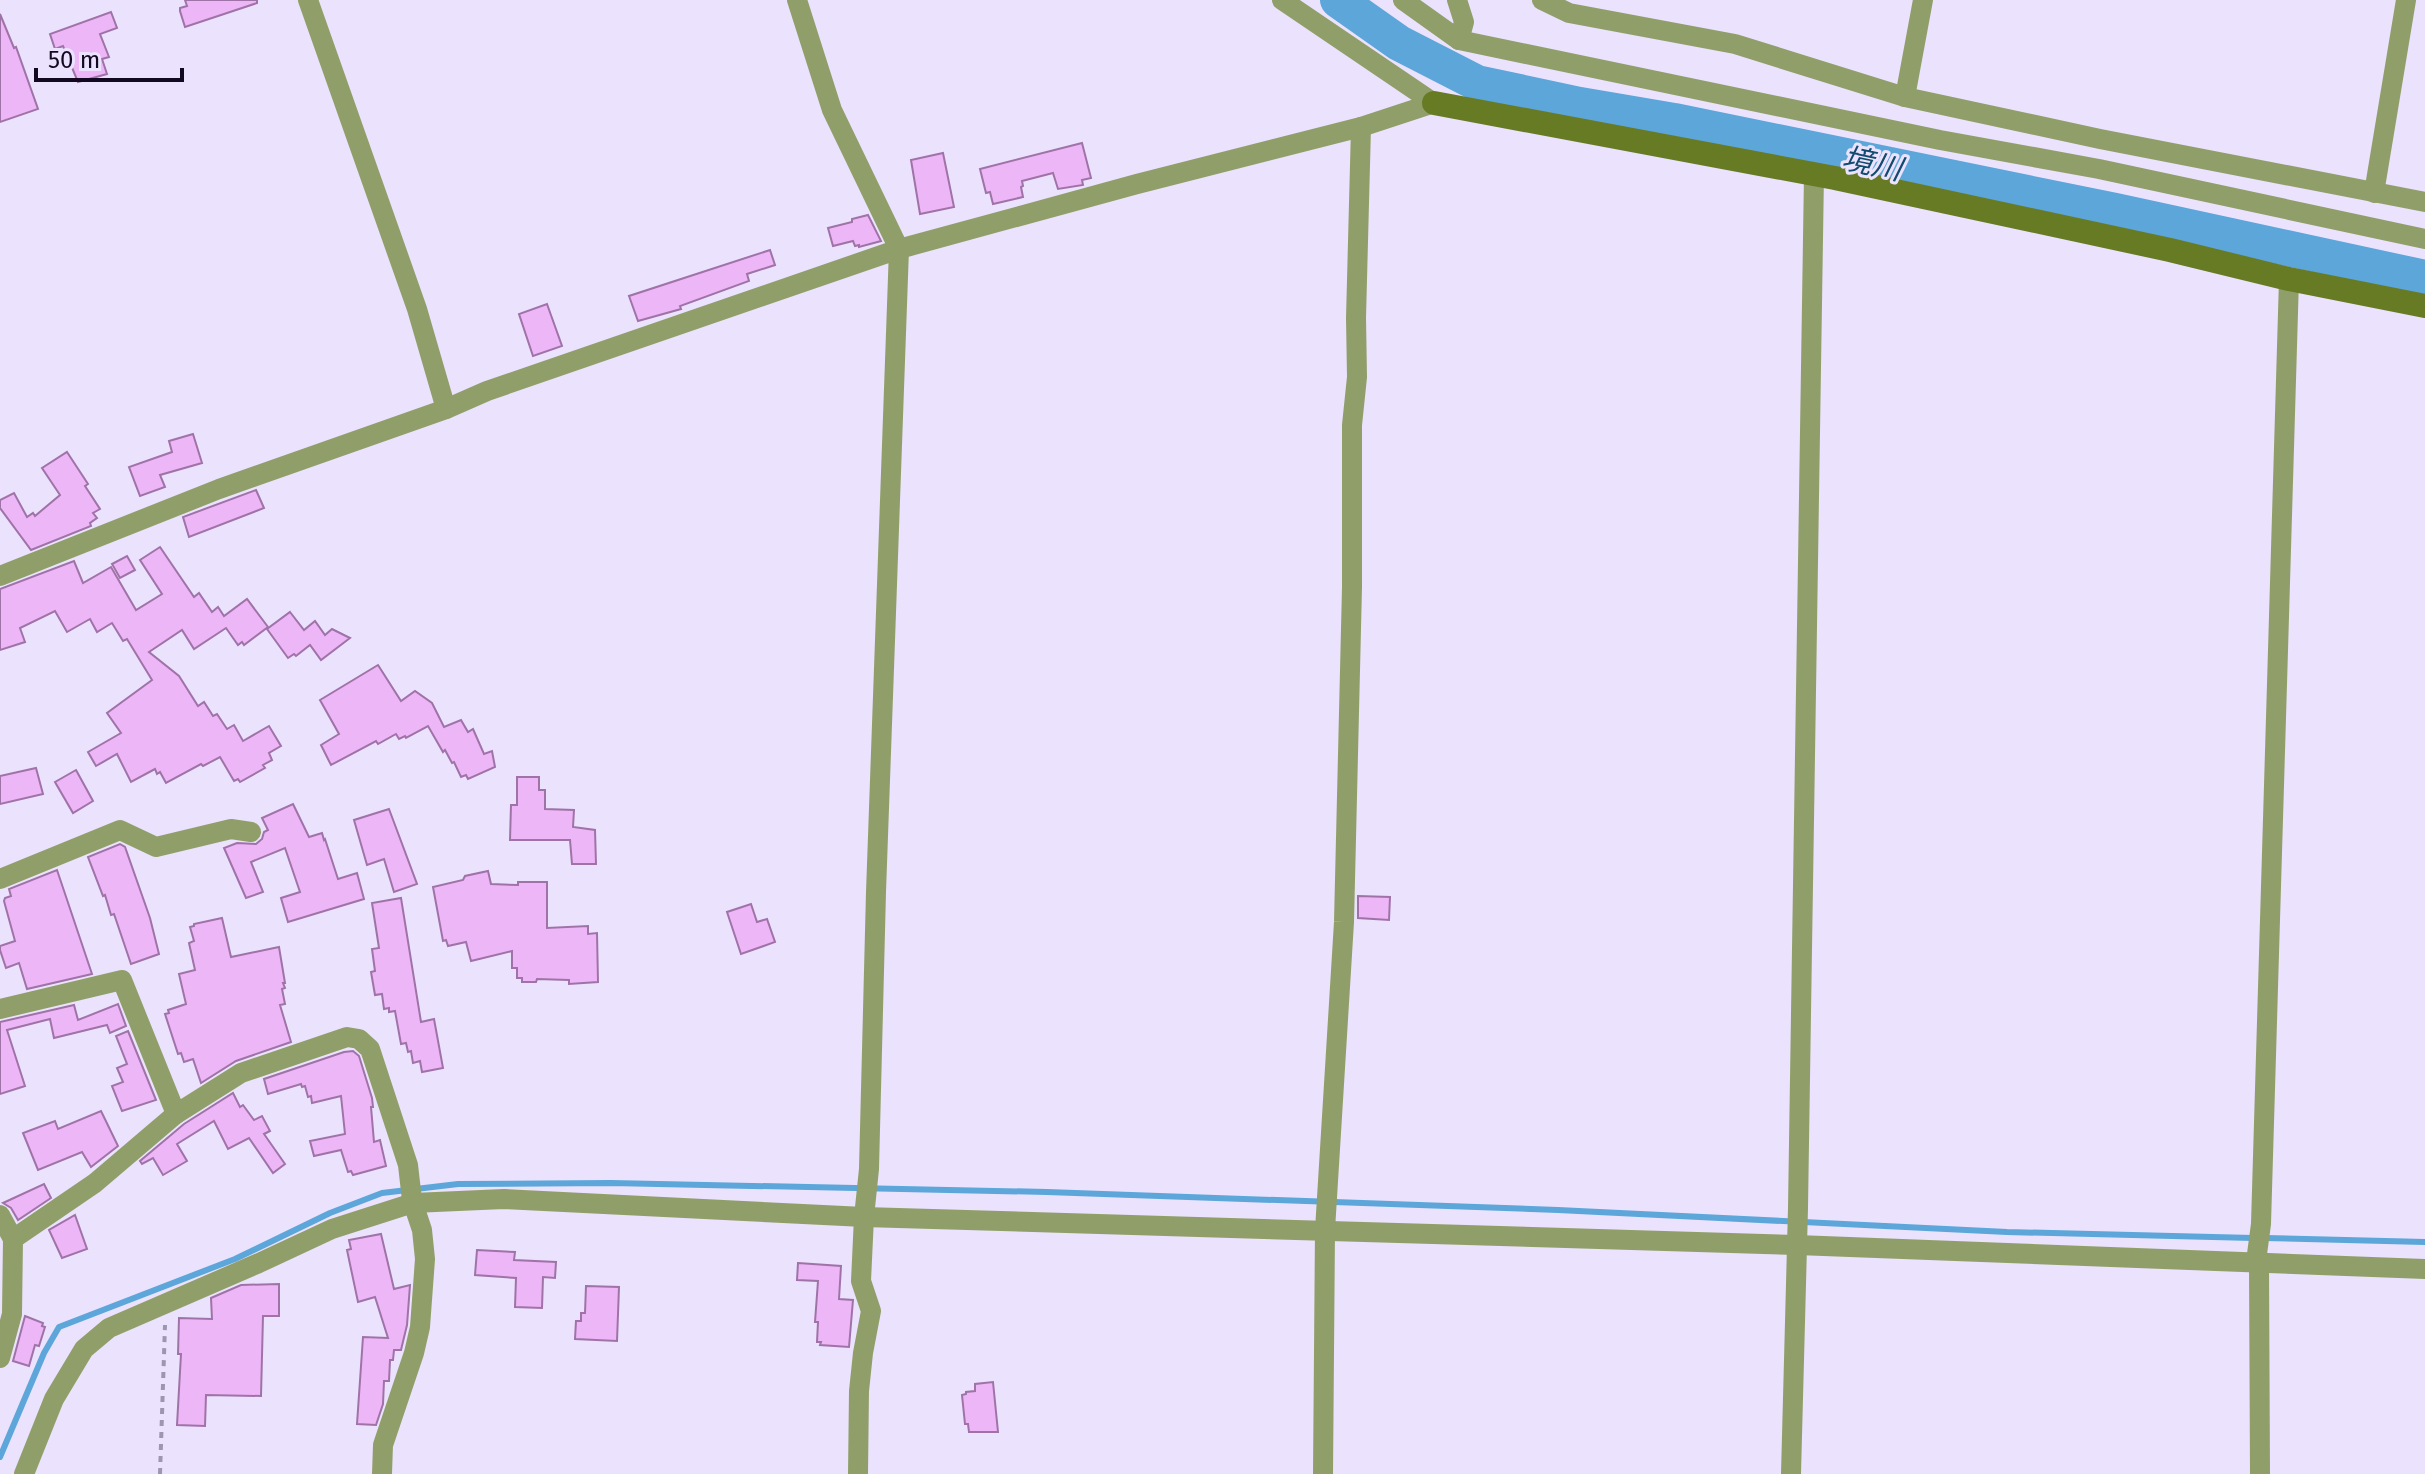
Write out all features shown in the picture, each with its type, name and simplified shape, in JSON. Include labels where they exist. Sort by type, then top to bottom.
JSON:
[{"type":"street","points":[[308,0],[417,309],[446,409]]},
{"type":"street","points":[[797,0],[832,110],[899,249],[869,1169],[861,1281],[871,1311],[859,1391],[858,1474]]},
{"type":"street","points":[[1282,0],[1434,103],[1814,174],[2425,306]]},
{"type":"street","points":[[1403,0],[1459,40],[1940,140],[2099,169],[2425,239]]},
{"type":"street","points":[[1457,0],[1464,22],[1459,40]]},
{"type":"street","points":[[1542,0],[1569,13],[1735,44],[1905,97],[2100,139],[2425,202]]},
{"type":"street","points":[[1905,97],[1923,0]]},
{"type":"street","points":[[2374,193],[2406,0]]},
{"type":"street","points":[[0,576],[219,489],[446,409],[487,391],[899,249],[1361,127],[1434,103]]},
{"type":"street","points":[[1323,1474],[1325,1223],[1344,922],[1352,587],[1352,425],[1357,377],[1361,127]]},
{"type":"street","points":[[1791,1474],[1814,174]]},
{"type":"street","points":[[2260,1474],[2258,1259],[2289,279]]},
{"type":"street","points":[[0,879],[120,830],[156,847],[231,829],[251,832]]},
{"type":"street","points":[[0,1009],[122,980],[176,1114]]},
{"type":"street","points":[[13,1239],[95,1183],[176,1114],[241,1073],[347,1037],[359,1039],[370,1049],[408,1165],[412,1202],[422,1230],[425,1259],[420,1327],[383,1445],[382,1474]]},
{"type":"street","points":[[24,1474],[54,1399],[84,1349],[109,1328],[332,1229],[412,1202],[504,1199],[1325,1223],[2258,1259],[2425,1269]]},
{"type":"street","points":[[0,1215],[13,1239],[12,1314],[0,1358]]},
{"type":"path","points":[[160,1474],[166,1303]]},
{"type":"building","points":[[185,0],[257,0],[257,3],[185,27],[180,8],[187,6]]},
{"type":"building","points":[[111,12],[117,28],[100,34],[109,57],[102,59],[107,74],[78,82],[63,46],[55,49],[50,34]]},
{"type":"building","points":[[0,14],[16,47],[38,109],[0,122]]},
{"type":"building","points":[[1082,143],[1091,178],[1082,180],[1083,185],[1058,189],[1053,173],[1022,181],[1023,197],[993,204],[990,192],[986,193],[980,169]]},
{"type":"building","points":[[943,153],[954,207],[920,214],[911,160]]},
{"type":"building","points":[[868,215],[881,241],[859,247],[853,241],[833,246],[828,228]]},
{"type":"building","points":[[770,250],[775,265],[747,274],[749,281],[680,306],[681,309],[638,321],[629,296]]},
{"type":"building","points":[[547,304],[562,346],[533,356],[519,314]]},
{"type":"building","points":[[193,434],[202,463],[160,475],[165,487],[140,496],[129,467],[172,452],[169,441]]},
{"type":"building","points":[[67,452],[100,509],[93,513],[97,518],[90,523],[91,526],[31,550],[0,508],[0,500],[14,493],[27,517],[33,513],[35,516],[60,495],[42,468]]},
{"type":"building","points":[[256,490],[264,508],[189,537],[183,517]]},
{"type":"building","points":[[160,547],[194,597],[199,593],[212,612],[218,607],[224,616],[247,599],[268,627],[244,645],[242,642],[238,645],[226,628],[194,649],[182,630],[149,652],[179,676],[198,706],[204,702],[227,729],[234,725],[243,741],[269,726],[281,746],[269,753],[272,760],[263,765],[265,768],[240,782],[238,779],[234,781],[220,757],[166,783],[155,769],[131,782],[117,754],[96,766],[88,752],[121,733],[107,713],[152,680],[127,639],[123,641],[112,623],[97,632],[90,619],[67,632],[55,611],[20,628],[25,642],[0,650],[0,589],[74,561],[83,583],[111,567],[136,610],[162,594],[140,560]]},
{"type":"building","points":[[127,556],[135,570],[120,578],[112,564]]},
{"type":"building","points":[[290,612],[304,630],[315,621],[325,635],[332,629],[350,638],[321,660],[310,645],[288,658],[267,629]]},
{"type":"building","points":[[378,665],[401,701],[415,691],[432,703],[444,727],[461,720],[468,732],[473,729],[484,754],[492,751],[495,767],[468,779],[466,775],[461,777],[428,726],[406,738],[399,739],[396,734],[378,744],[376,741],[331,765],[321,745],[339,734],[320,700]]},
{"type":"building","points":[[36,768],[43,794],[0,804],[0,776]]},
{"type":"building","points":[[76,770],[93,801],[73,813],[55,782]]},
{"type":"building","points":[[517,777],[539,777],[539,790],[545,790],[545,809],[574,810],[573,827],[595,830],[596,864],[572,864],[570,840],[510,840],[511,805],[517,805]]},
{"type":"building","points":[[293,804],[309,837],[322,833],[338,879],[357,873],[364,899],[288,922],[281,898],[300,892],[285,848],[251,862],[263,892],[246,898],[224,848],[237,843],[256,844],[268,830],[262,818]]},
{"type":"building","points":[[389,809],[417,884],[394,892],[384,859],[367,865],[354,820]]},
{"type":"building","points":[[120,844],[125,847],[159,954],[131,964],[114,914],[111,915],[88,857]]},
{"type":"building","points":[[57,870],[92,974],[27,989],[19,963],[6,968],[0,950],[0,946],[15,941],[4,901],[11,896],[9,889]]},
{"type":"building","points":[[488,871],[491,884],[547,882],[547,928],[588,926],[588,934],[597,933],[598,982],[569,984],[569,980],[537,979],[536,982],[522,982],[522,978],[517,978],[517,968],[512,968],[512,951],[471,961],[466,942],[448,946],[446,940],[443,941],[433,887]]},
{"type":"building","points":[[1358,896],[1390,897],[1389,920],[1358,918]]},
{"type":"building","points":[[401,898],[421,1022],[434,1019],[443,1068],[422,1072],[420,1061],[413,1063],[406,1043],[401,1044],[395,1011],[384,1009],[382,994],[375,995],[371,972],[375,971],[372,949],[379,948],[372,903]]},
{"type":"building","points":[[751,904],[757,922],[767,919],[775,942],[741,954],[727,912]]},
{"type":"building","points":[[222,918],[231,957],[279,947],[285,983],[282,989],[285,1004],[280,1005],[291,1042],[236,1061],[201,1083],[193,1059],[184,1062],[181,1053],[178,1054],[165,1014],[186,1004],[179,974],[195,970],[189,943],[194,941],[190,927]]},
{"type":"building","points":[[118,1004],[126,1026],[110,1033],[107,1025],[54,1038],[50,1019],[7,1030],[25,1086],[0,1094],[0,1022],[74,1005],[78,1020]]},
{"type":"building","points":[[128,1031],[156,1100],[122,1111],[112,1086],[123,1082],[117,1068],[127,1064],[116,1036]]},
{"type":"building","points":[[353,1051],[359,1056],[372,1098],[374,1142],[380,1140],[386,1166],[353,1175],[351,1171],[348,1172],[341,1150],[314,1156],[310,1141],[345,1134],[341,1096],[312,1103],[311,1096],[308,1097],[305,1086],[301,1084],[268,1094],[264,1079]]},
{"type":"building","points":[[233,1093],[240,1107],[243,1105],[254,1120],[262,1116],[270,1131],[264,1134],[285,1164],[273,1173],[249,1138],[228,1149],[214,1121],[177,1144],[187,1161],[163,1175],[153,1158],[142,1164],[140,1161],[184,1124]]},
{"type":"building","points":[[101,1111],[118,1146],[91,1167],[82,1152],[38,1170],[23,1133],[55,1121],[58,1129]]},
{"type":"building","points":[[44,1184],[51,1198],[18,1220],[11,1208],[3,1203]]},
{"type":"building","points":[[75,1215],[87,1249],[62,1258],[49,1230]]},
{"type":"building","points":[[381,1234],[394,1289],[410,1285],[407,1325],[401,1350],[394,1350],[393,1360],[390,1360],[389,1381],[384,1381],[383,1404],[376,1425],[357,1424],[363,1337],[388,1338],[375,1297],[358,1302],[347,1250],[351,1249],[349,1240]]},
{"type":"building","points":[[477,1250],[515,1252],[514,1260],[556,1262],[555,1278],[543,1277],[542,1308],[515,1307],[516,1278],[475,1275]]},
{"type":"building","points":[[798,1263],[841,1266],[839,1299],[853,1300],[849,1347],[820,1345],[821,1342],[817,1342],[818,1281],[797,1280]]},
{"type":"building","points":[[279,1284],[279,1316],[263,1316],[261,1396],[206,1395],[205,1426],[177,1425],[181,1354],[178,1354],[179,1318],[212,1319],[211,1298],[241,1285]]},
{"type":"building","points":[[586,1286],[619,1287],[617,1341],[575,1339],[576,1321],[581,1321],[581,1313],[585,1313]]},
{"type":"building","points":[[25,1316],[43,1323],[45,1327],[39,1346],[35,1345],[29,1366],[13,1361]]},
{"type":"building","points":[[993,1382],[998,1432],[969,1432],[968,1424],[965,1424],[962,1395],[975,1391],[975,1384]]},
{"type":"waterway","name":"境川","points":[[1338,0],[1399,43],[1477,83],[2115,211],[2425,278]]},
{"type":"waterway","points":[[0,1457],[44,1353],[59,1327],[235,1259],[330,1213],[382,1193],[458,1184],[611,1183],[1047,1192],[1558,1210],[2007,1232],[2253,1238]]},
{"type":"waterway","points":[[2265,1238],[2425,1242]]}]
